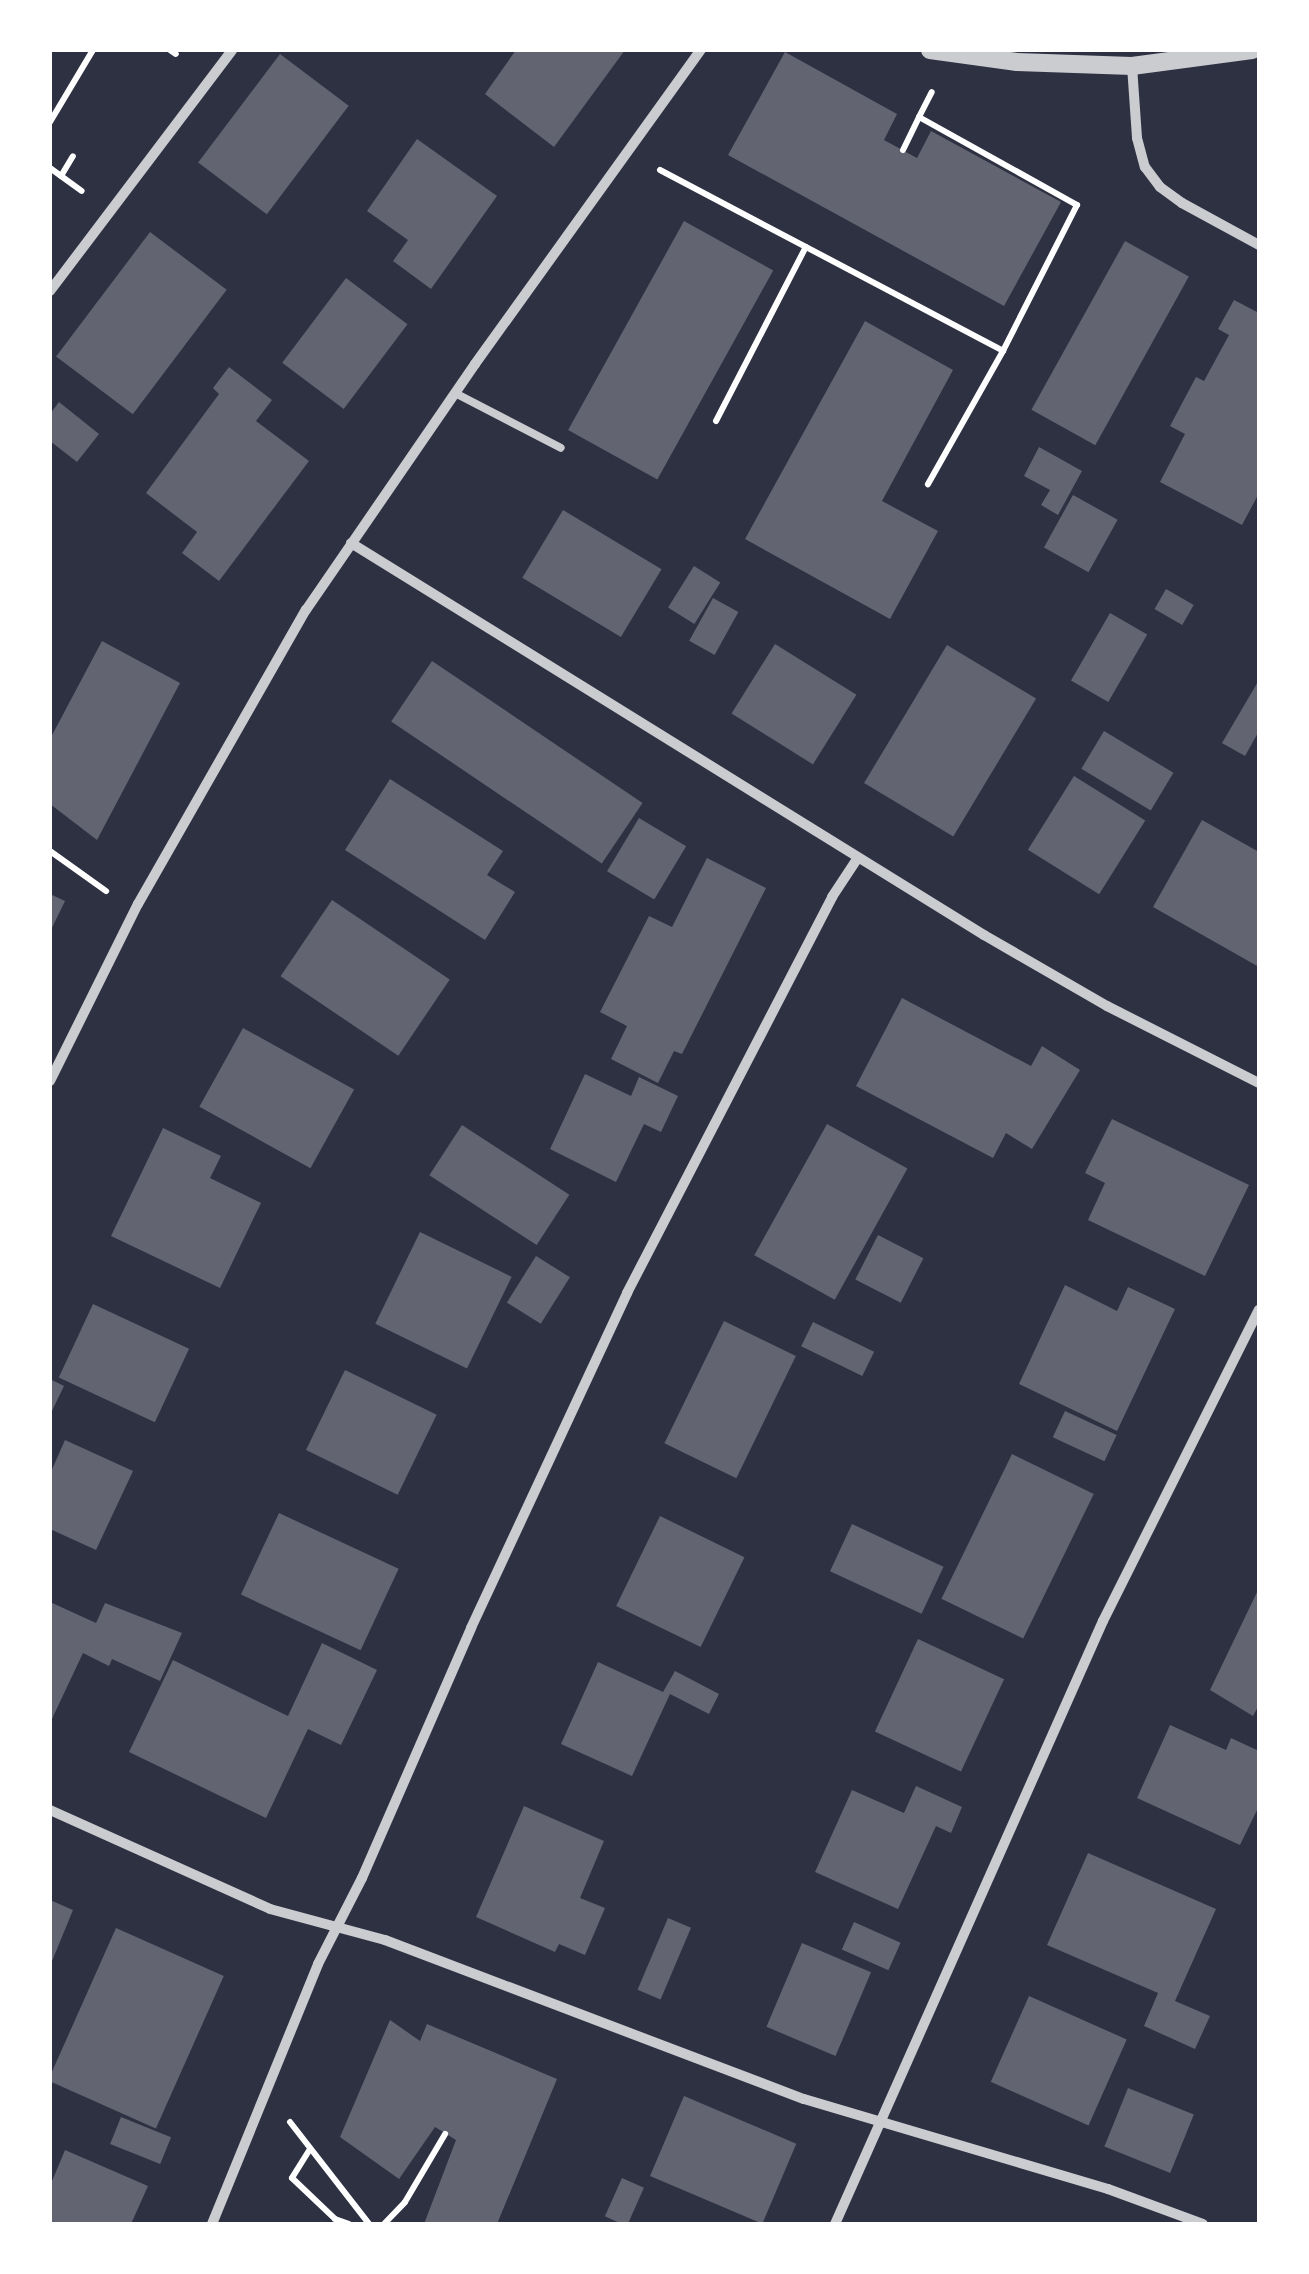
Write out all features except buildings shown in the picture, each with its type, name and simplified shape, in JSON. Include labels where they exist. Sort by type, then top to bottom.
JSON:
[{"type":"street","points":[[50,291],[232,50]]},
{"type":"street","points":[[50,1081],[138,904],[306,610],[455,393],[701,50]]},
{"type":"street","points":[[930,50],[1017,62],[1132,66],[1252,50]]},
{"type":"street","points":[[1132,66],[1136,138],[1145,167],[1160,187],[1182,203],[1259,244]]},
{"type":"street","points":[[351,543],[856,859],[1107,1006],[1259,1084]]},
{"type":"street","points":[[212,2224],[335,1928],[362,1878],[471,1628],[627,1293],[832,897],[856,859]]},
{"type":"street","points":[[835,2224],[1103,1621],[1259,1310]]},
{"type":"street","points":[[50,1810],[270,1909],[385,1940],[733,2073],[878,2122],[1108,2189],[1203,2224]]},
{"type":"lane","points":[[455,393],[562,448]]},
{"type":"path","points":[[50,122],[93,50]]},
{"type":"path","points":[[903,150],[919,118],[1077,206],[928,484]]},
{"type":"path","points":[[628,153],[1003,350]]},
{"type":"path","points":[[61,176],[73,156]]},
{"type":"path","points":[[716,421],[806,247]]},
{"type":"path","points":[[50,851],[104,890],[138,904]]},
{"type":"path","points":[[384,2224],[405,2202],[446,2134]]},
{"type":"path","points":[[349,2224],[336,2219],[292,2178],[310,2148],[369,2224]]}]
